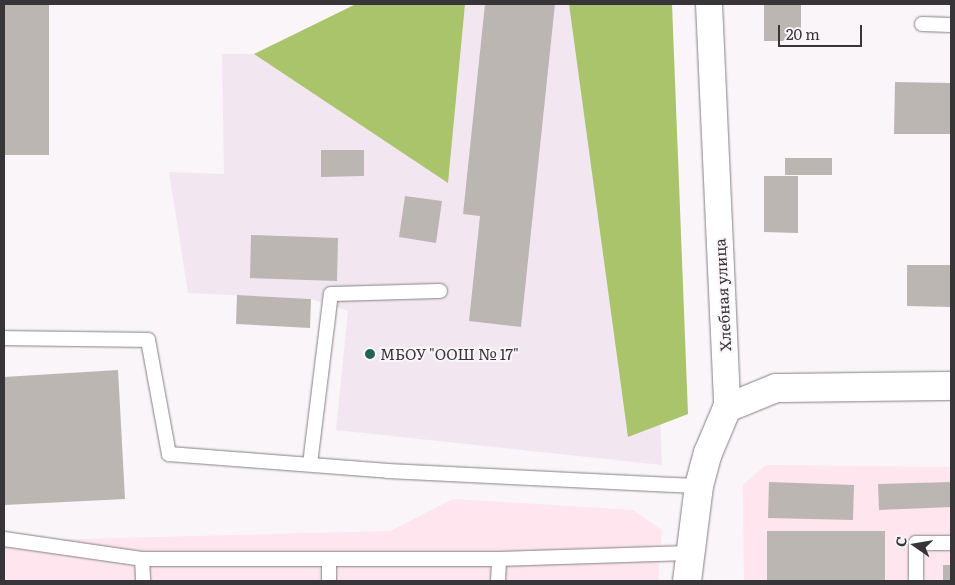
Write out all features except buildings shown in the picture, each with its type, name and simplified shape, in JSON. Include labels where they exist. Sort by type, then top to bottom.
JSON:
[{"type":"street","name":"Хлебная улица","points":[[687,581],[689,553],[699,486],[708,453],[727,408],[709,4]]},
{"type":"street","points":[[727,408],[776,388],[951,386]]},
{"type":"lane","points":[[922,24],[951,25]]},
{"type":"lane","points":[[310,464],[331,294],[440,291]]},
{"type":"lane","points":[[4,338],[148,340],[169,454],[517,478],[699,486]]},
{"type":"lane","points":[[4,539],[142,559],[499,559],[689,553]]},
{"type":"lane","points":[[916,581],[916,543],[951,543]]},
{"type":"lane","points":[[142,559],[143,581]]},
{"type":"lane","points":[[328,581],[329,559]]},
{"type":"lane","points":[[498,581],[499,559]]},
{"type":"shaded area","points":[[463,4],[643,4],[662,465],[336,430],[348,311],[311,299],[188,293],[169,172],[224,174],[222,54],[399,53]]},
{"type":"shaded area","points":[[766,465],[951,467],[951,581],[744,581],[743,485]]},
{"type":"shaded area","points":[[453,499],[633,510],[662,530],[658,581],[4,581],[4,541],[390,531]]},
{"type":"green space","points":[[356,4],[465,4],[448,183],[254,54]]},
{"type":"green space","points":[[569,4],[672,4],[688,414],[628,437]]},
{"type":"place","name":"МБОУ \"ООШ № 17\"","points":[[370,354]]}]
